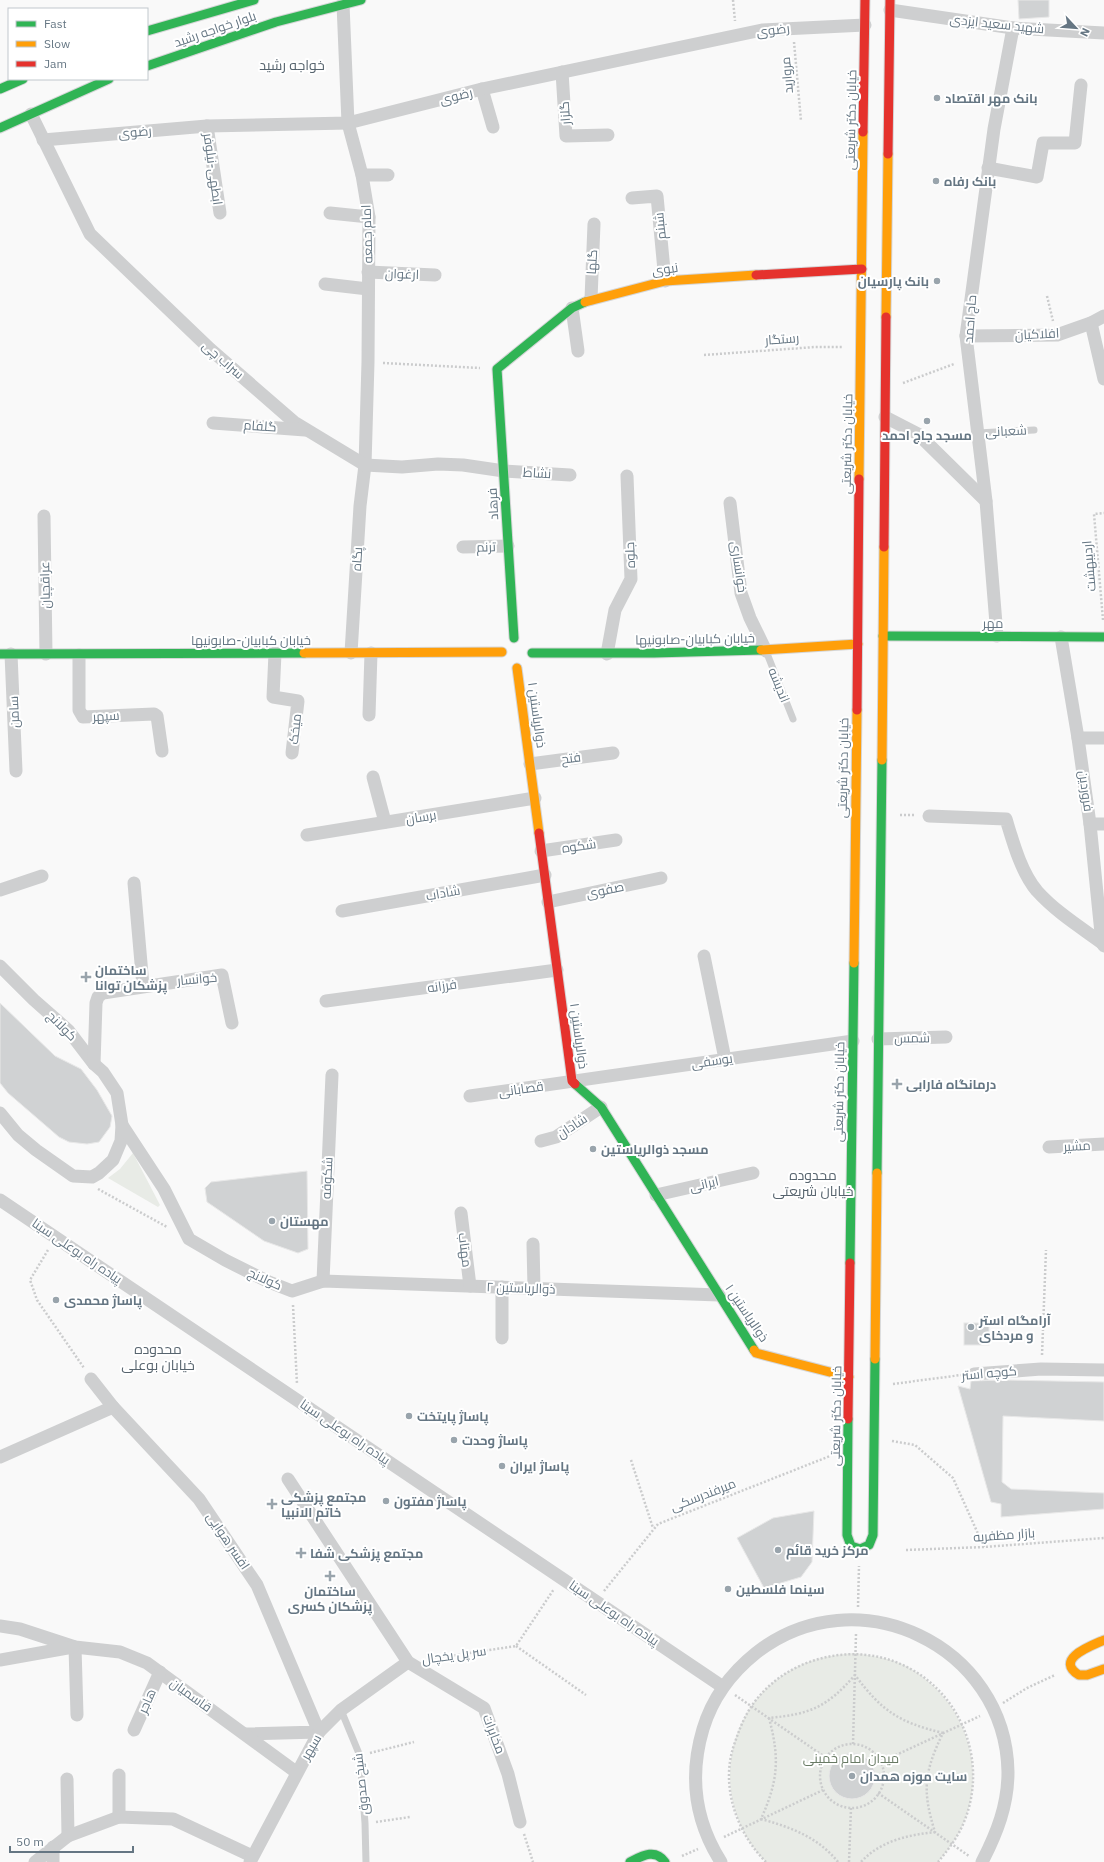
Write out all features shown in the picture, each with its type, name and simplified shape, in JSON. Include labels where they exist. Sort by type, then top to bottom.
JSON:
[{"type":"main road","name":"بلوار خواجه رشید","points":[[148,31],[254,0]]},
{"type":"main road","name":"بلوار خواجه رشید","points":[[148,66],[276,22],[361,0]]},
{"type":"main road","name":"خیابان دکتر شریعتی","points":[[860,1549],[854,1548],[850,1544],[847,1536],[849,1377],[853,1338],[853,1040],[865,0]]},
{"type":"main road","points":[[860,1549],[868,1546],[872,1541],[873,1535],[874,1386],[872,1337],[878,1039],[890,5]]},
{"type":"main road","points":[[0,90],[21,80]]},
{"type":"main road","points":[[0,128],[107,80]]},
{"type":"main road","name":"نبوی","points":[[497,369],[572,308],[591,299],[665,281],[862,269]]},
{"type":"main road","name":"فرهاد","points":[[497,369],[514,638]]},
{"type":"main road","name":"مهر","points":[[883,636],[1104,637]]},
{"type":"main road","points":[[504,659],[506,643],[514,638]]},
{"type":"main road","name":"ذوالریاستین ۱","points":[[514,638],[526,642],[530,764],[572,1081],[601,1107],[718,1295],[756,1353],[849,1377]]},
{"type":"main road","name":"خیابان کبابیان-صابونیها","points":[[6,654],[371,653],[504,659],[526,662],[607,654],[766,651],[858,644]]},
{"type":"main road","points":[[1102,1670],[1084,1676],[1079,1675],[1073,1670],[1071,1664],[1074,1656],[1088,1647],[1104,1640]]},
{"type":"main road","points":[[635,1860],[655,1853],[660,1855],[665,1862]]},
{"type":"street","name":"امام جمعه","points":[[343,4],[348,123],[362,175],[369,217],[368,362],[365,465]]},
{"type":"street","name":"شهید سعید ایزدی","points":[[890,5],[1014,28],[1104,33]]},
{"type":"street","name":"رضوی","points":[[43,140],[207,126],[348,123],[482,89],[762,30],[792,27],[865,25]]},
{"type":"street","name":"حاج احمد","points":[[998,636],[986,501],[966,336],[994,129],[1014,28]]},
{"type":"street","name":"گلزار","points":[[562,72],[566,136],[608,135]]},
{"type":"street","points":[[988,168],[1037,177],[1043,143],[1075,143],[1081,85]]},
{"type":"street","points":[[482,89],[493,127]]},
{"type":"street","name":"سراب چی","points":[[31,114],[90,234],[210,349],[294,422],[365,465],[402,467],[438,464],[463,465],[504,471]]},
{"type":"street","name":"ابطهی-نیلوفر","points":[[207,126],[220,213]]},
{"type":"street","points":[[362,175],[388,175]]},
{"type":"street","name":"شبنم","points":[[632,198],[657,196],[665,281]]},
{"type":"street","points":[[330,213],[369,217]]},
{"type":"street","name":"گلها","points":[[591,299],[594,224]]},
{"type":"street","name":"ارغوان","points":[[368,272],[436,275]]},
{"type":"street","points":[[326,284],[368,289]]},
{"type":"street","points":[[572,308],[578,351]]},
{"type":"street","name":"افلاکیان","points":[[966,336],[1057,335],[1091,323],[1104,316]]},
{"type":"street","points":[[1091,323],[1104,379]]},
{"type":"street","points":[[885,417],[918,434],[986,501]]},
{"type":"street","name":"گلفام","points":[[213,423],[307,430]]},
{"type":"street","name":"پگاه","points":[[351,653],[360,506],[365,465]]},
{"type":"street","name":"نشاط","points":[[504,471],[570,475]]},
{"type":"street","name":"جلوه","points":[[607,654],[615,610],[631,579],[628,476]]},
{"type":"street","name":"خوانساری","points":[[730,503],[741,593],[750,618],[766,651]]},
{"type":"street","name":"عراقچیان","points":[[44,516],[46,654]]},
{"type":"street","name":"ترنم","points":[[463,547],[508,546]]},
{"type":"street","name":"فروردین","points":[[1061,637],[1078,738],[1090,824],[1103,944]]},
{"type":"street","name":"میخک","points":[[275,653],[273,696],[298,701],[292,753]]},
{"type":"street","points":[[369,715],[371,653]]},
{"type":"street","name":"سامن","points":[[6,654],[16,771]]},
{"type":"street","name":"سپهر","points":[[79,655],[79,710],[81,716],[154,714],[157,716],[162,751]]},
{"type":"street","points":[[1078,738],[1104,738]]},
{"type":"street","name":"فتح","points":[[530,764],[613,753]]},
{"type":"street","points":[[373,777],[385,822]]},
{"type":"street","name":"برسان","points":[[308,835],[535,798]]},
{"type":"street","points":[[929,816],[1006,818],[1019,860],[1037,891],[1060,913],[1103,944]]},
{"type":"street","points":[[1090,824],[1104,824]]},
{"type":"street","name":"شکوه","points":[[541,851],[616,840]]},
{"type":"street","name":"شاداب","points":[[342,912],[545,875]]},
{"type":"street","points":[[0,890],[42,876]]},
{"type":"street","name":"صفوی","points":[[548,902],[661,878]]},
{"type":"street","points":[[134,883],[143,986]]},
{"type":"street","points":[[704,956],[725,1059]]},
{"type":"street","name":"کولانج","points":[[0,966],[34,1000],[68,1030],[94,1064],[103,1072],[116,1093],[122,1125]]},
{"type":"street","name":"فرزانه","points":[[326,1001],[557,970]]},
{"type":"street","name":"خوانسار","points":[[94,1064],[96,1003],[98,997],[103,992],[222,975],[232,1023]]},
{"type":"street","name":"شمس","points":[[878,1039],[946,1037]]},
{"type":"street","name":"یوسفی","points":[[572,1081],[853,1040]]},
{"type":"street","name":"شکوفه","points":[[323,1281],[332,1075]]},
{"type":"street","name":"قصابانی","points":[[470,1096],[572,1081]]},
{"type":"street","name":"شادان","points":[[541,1141],[556,1137],[601,1107]]},
{"type":"street","points":[[0,1113],[18,1136],[73,1176],[92,1177],[99,1173],[113,1160],[121,1141],[122,1125]]},
{"type":"street","points":[[122,1125],[164,1189],[189,1240]]},
{"type":"street","name":"مشیر","points":[[1049,1147],[1104,1144]]},
{"type":"street","name":"ایرانی","points":[[656,1195],[752,1173]]},
{"type":"street","name":"پیاده راه بوعلی سینا","points":[[0,1200],[723,1687]]},
{"type":"street","name":"مهتاب","points":[[461,1213],[470,1286]]},
{"type":"street","name":"کولانج","points":[[189,1240],[269,1282],[292,1291],[323,1281]]},
{"type":"street","points":[[533,1244],[534,1288]]},
{"type":"street","name":"ذوالریاستین ۲","points":[[323,1281],[718,1295]]},
{"type":"street","points":[[502,1287],[502,1338]]},
{"type":"street","name":"کوچه استر","points":[[974,1374],[1041,1369],[1104,1370]]},
{"type":"street","name":"افسر هوایی","points":[[91,1379],[113,1406],[199,1498],[257,1585],[319,1732]]},
{"type":"street","points":[[0,1457],[113,1406]]},
{"type":"street","name":"سر پل یخچال","points":[[288,1479],[408,1662]]},
{"type":"street","points":[[721,1862],[710,1845],[700,1814],[695,1782],[698,1748],[707,1716],[723,1687],[743,1663],[767,1644],[795,1630],[824,1621],[857,1619],[890,1623],[922,1635],[951,1655],[975,1679],[994,1709],[1004,1740],[1008,1772],[1005,1804],[996,1835],[977,1860]]},
{"type":"street","points":[[0,1626],[20,1629],[75,1647]]},
{"type":"street","points":[[0,1660],[75,1647]]},
{"type":"street","points":[[75,1647],[77,1716]]},
{"type":"street","name":"قاسمیان","points":[[75,1647],[120,1652],[147,1663],[296,1772]]},
{"type":"street","name":"سپهر","points":[[251,1859],[296,1772],[319,1732],[342,1710],[408,1662]]},
{"type":"street","name":"مخابرات","points":[[408,1662],[484,1708],[508,1774],[520,1822]]},
{"type":"street","name":"هاجر","points":[[134,1730],[160,1672]]},
{"type":"street","points":[[245,1734],[319,1732]]},
{"type":"street","points":[[119,1775],[119,1817]]},
{"type":"street","points":[[67,1779],[68,1836]]},
{"type":"street","points":[[35,1862],[68,1836],[119,1817],[173,1819],[251,1859]]},
{"type":"street","points":[[53,1847],[53,1862]]},
{"type":"lane","name":"شعبانی","points":[[978,433],[1034,430]]},
{"type":"lane","name":"اندیشه","points":[[766,651],[793,719]]},
{"type":"lane","name":"شیخ صدوق","points":[[342,1710],[360,1756],[365,1823],[366,1862]]},
{"type":"path","points":[[733,0],[736,36]]},
{"type":"path","name":"مروارید","points":[[792,27],[801,121]]},
{"type":"path","points":[[1047,296],[1057,335]]},
{"type":"path","name":"رستگار","points":[[704,355],[815,347],[861,348]]},
{"type":"path","points":[[886,390],[968,359]]},
{"type":"path","points":[[368,362],[497,369]]},
{"type":"path","name":"اردیبهشت","points":[[1104,513],[1094,514],[1104,627]]},
{"type":"path","points":[[881,815],[929,816]]},
{"type":"path","points":[[73,1176],[189,1240]]},
{"type":"path","points":[[56,1238],[30,1280],[38,1300],[91,1379]]},
{"type":"path","points":[[1041,1369],[1046,1250]]},
{"type":"path","points":[[292,1291],[298,1400]]},
{"type":"path","name":"کوچه استر","points":[[874,1386],[974,1374]]},
{"type":"path","points":[[874,1439],[915,1445],[953,1478],[984,1547]]},
{"type":"path","name":"میرفندرسکی","points":[[597,1601],[658,1524],[848,1449]]},
{"type":"path","points":[[631,1460],[654,1529]]},
{"type":"path","name":"بازار مظفریه","points":[[906,1550],[984,1547],[1104,1538]]},
{"type":"path","points":[[853,1744],[855,1653],[860,1549]]},
{"type":"path","points":[[562,1578],[516,1646],[586,1694]]},
{"type":"path","name":"سر پل یخچال","points":[[408,1662],[516,1646]]},
{"type":"path","points":[[766,1862],[755,1852],[741,1829],[733,1805],[729,1779],[733,1747],[739,1729],[751,1706],[767,1688],[786,1673],[808,1662],[831,1655],[855,1653],[882,1657],[913,1670],[930,1681],[948,1701],[962,1724],[970,1747],[974,1773],[972,1798],[964,1822],[952,1844],[938,1862]]},
{"type":"path","points":[[769,1718],[794,1716],[818,1708],[839,1694],[855,1675]]},
{"type":"path","points":[[855,1675],[871,1697],[892,1714],[917,1726],[943,1733],[932,1756],[927,1782],[927,1808],[935,1832]]},
{"type":"path","points":[[723,1687],[826,1757]]},
{"type":"path","points":[[761,1819],[771,1795],[776,1770],[776,1743],[769,1718]]},
{"type":"path","points":[[360,1756],[414,1742]]},
{"type":"path","points":[[853,1744],[870,1749],[881,1762],[884,1778],[878,1794],[867,1804],[851,1808],[834,1803],[823,1790],[820,1773],[826,1757],[838,1747],[853,1744]]},
{"type":"path","points":[[677,1858],[710,1845],[823,1790]]},
{"type":"path","points":[[878,1794],[977,1860]]},
{"type":"path","points":[[849,1862],[851,1808]]},
{"type":"path","points":[[365,1823],[410,1817]]},
{"type":"path","points":[[761,1819],[787,1826],[811,1838],[832,1855],[838,1862]]},
{"type":"path","points":[[520,1822],[533,1862]]},
{"type":"path","points":[[861,1862],[886,1844],[910,1835],[935,1832]]},
{"type":"green space","points":[[133,1153],[160,1205],[158,1207],[108,1178],[120,1169]]},
{"type":"green space","name":"میدان امام خمینی","points":[[855,1653],[889,1659],[908,1667],[927,1680],[943,1696],[956,1714],[965,1734],[971,1755],[973,1777],[971,1800],[964,1822],[959,1833],[938,1862],[766,1862],[748,1840],[737,1815],[731,1789],[731,1763],[736,1737],[747,1713],[764,1691],[786,1673],[802,1664],[819,1658]]},
{"type":"building","points":[[1018,0],[1049,0],[1049,17],[1019,19]]},
{"type":"building","points":[[0,1003],[55,1056],[81,1069],[97,1090],[112,1116],[110,1127],[99,1142],[87,1144],[69,1142],[59,1137],[8,1093],[0,1083]]},
{"type":"building","name":"مهستان","points":[[307,1171],[308,1249],[298,1253],[264,1241],[207,1202],[205,1188],[211,1182]]},
{"type":"building","name":"آرامگاه استر و مردخای","points":[[964,1323],[989,1323],[989,1345],[964,1345]]},
{"type":"building","points":[[1006,1380],[1104,1382],[1104,1421],[1003,1416],[1002,1482],[1011,1489],[1104,1493],[1104,1509],[1001,1517],[1001,1504],[991,1502],[958,1386],[970,1389],[971,1381]]},
{"type":"building","name":"مرکز خرید قائم","points":[[814,1511],[812,1562],[801,1577],[764,1588],[737,1538],[773,1518]]},
{"type":"building","name":"سایت موزه همدان","points":[[847,1753],[857,1753],[865,1757],[871,1763],[875,1771],[875,1781],[871,1789],[865,1795],[857,1799],[847,1799],[839,1795],[833,1789],[829,1781],[829,1771],[833,1763],[839,1757]]},
{"type":"traffic: fast","points":[[148,31],[254,0]]},
{"type":"traffic: fast","points":[[148,66],[276,22],[361,0]]},
{"type":"traffic: fast","points":[[0,89],[21,80]]},
{"type":"traffic: fast","points":[[0,128],[107,80]]},
{"type":"traffic: fast","points":[[514,638],[497,369],[572,308],[585,302]]},
{"type":"traffic: fast","points":[[883,636],[1104,637]]},
{"type":"traffic: fast","points":[[532,653],[654,653],[761,650]]},
{"type":"traffic: fast","points":[[0,654],[304,653]]},
{"type":"traffic: fast","points":[[877,1173],[882,760]]},
{"type":"traffic: fast","points":[[850,1263],[854,963]]},
{"type":"traffic: fast","points":[[575,1084],[601,1107],[754,1350]]},
{"type":"traffic: fast","points":[[848,1419],[847,1535],[851,1546],[860,1549],[869,1545],[873,1535],[875,1359]]},
{"type":"traffic: fast","points":[[630,1862],[648,1854],[657,1855],[665,1862]]},
{"type":"traffic: slow","points":[[859,479],[863,132]]},
{"type":"traffic: slow","points":[[886,317],[888,154]]},
{"type":"traffic: slow","points":[[585,302],[665,281],[756,275]]},
{"type":"traffic: slow","points":[[882,760],[884,547]]},
{"type":"traffic: slow","points":[[761,650],[858,644]]},
{"type":"traffic: slow","points":[[304,653],[502,652]]},
{"type":"traffic: slow","points":[[517,668],[539,833]]},
{"type":"traffic: slow","points":[[854,963],[857,710]]},
{"type":"traffic: slow","points":[[875,1359],[877,1173]]},
{"type":"traffic: slow","points":[[754,1350],[756,1353],[849,1377]]},
{"type":"traffic: slow","points":[[1104,1640],[1078,1653],[1070,1663],[1072,1669],[1079,1675],[1087,1675],[1104,1669]]},
{"type":"traffic: jam","points":[[863,132],[865,0]]},
{"type":"traffic: jam","points":[[888,154],[890,0]]},
{"type":"traffic: jam","points":[[756,275],[862,269]]},
{"type":"traffic: jam","points":[[884,547],[886,317]]},
{"type":"traffic: jam","points":[[857,710],[859,479]]},
{"type":"traffic: jam","points":[[539,833],[572,1081],[575,1084]]},
{"type":"traffic: jam","points":[[848,1419],[850,1263]]},
{"type":"place","name":"بانک مهر اقتصاد","points":[[937,98]]},
{"type":"place","name":"بانک رفاه","points":[[936,181]]},
{"type":"place","name":"بانک پارسیان","points":[[937,281]]},
{"type":"place","name":"مسجد جاج احمد","points":[[927,421]]},
{"type":"place","name":"ساختمان پزشکان توانا","points":[[86,977]]},
{"type":"place","name":"درمانگاه فارابی","points":[[897,1084]]},
{"type":"place","name":"مسجد ذوالریاستین","points":[[593,1149]]},
{"type":"place","name":"مهستان","points":[[272,1221]]},
{"type":"place","name":"پاساژ محمدی","points":[[56,1300]]},
{"type":"place","name":"آرامگاه استر و مردخای","points":[[971,1327]]},
{"type":"place","name":"پاساژ پایتخت","points":[[409,1416]]},
{"type":"place","name":"پاساژ وحدت","points":[[454,1440]]},
{"type":"place","name":"پاساژ ایران","points":[[502,1466]]},
{"type":"place","name":"پاساژ مفتون","points":[[386,1501]]},
{"type":"place","name":"مجتمع پزشکی خاتم الانبیا","points":[[272,1504]]},
{"type":"place","name":"مرکز خرید قائم","points":[[778,1550]]},
{"type":"place","name":"مجتمع پزشکی شفا","points":[[301,1553]]},
{"type":"place","name":"ساختمان پزشکان کسری","points":[[330,1576]]},
{"type":"place","name":"سینما فلسطین","points":[[728,1589]]},
{"type":"place","name":"سایت موزه همدان","points":[[852,1776]]},
{"type":"district","name":"خواجه رشید","points":[[292,65]]},
{"type":"district","name":"محدوده خیابان شریعتی","points":[[813,1184]]},
{"type":"district","name":"محدوده خیابان بوعلی","points":[[158,1358]]}]
